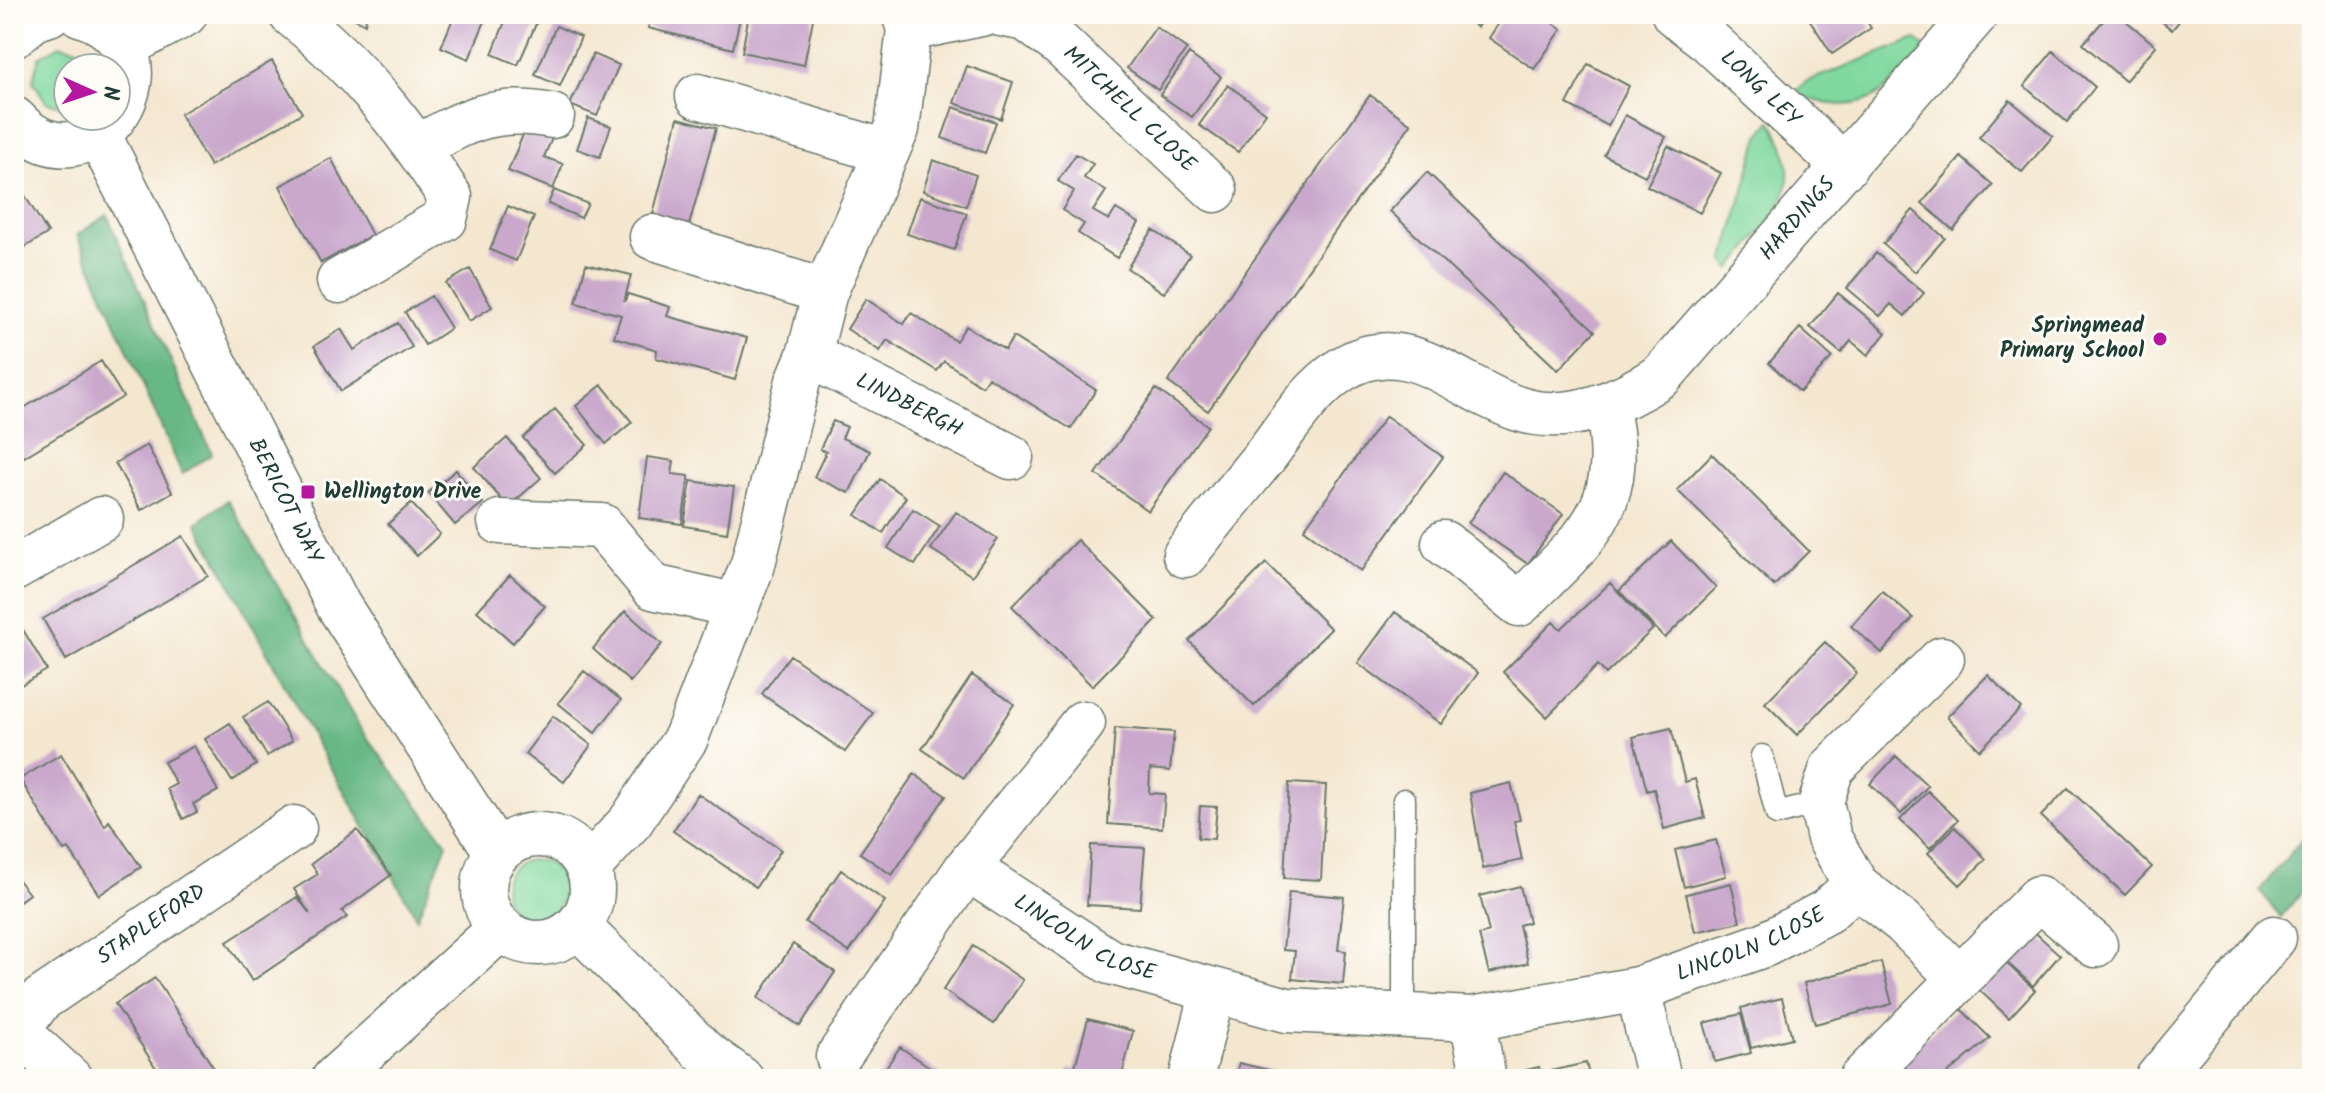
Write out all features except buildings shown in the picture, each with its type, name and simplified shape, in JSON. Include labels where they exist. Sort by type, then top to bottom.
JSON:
[{"type":"street","points":[[14,119],[39,138],[59,143],[79,142],[98,134],[113,122],[125,105],[130,86],[123,47],[110,30],[80,14]]},
{"type":"street","points":[[123,47],[185,14]]},
{"type":"street","points":[[291,14],[359,74],[418,147],[450,197],[445,219],[339,281]]},
{"type":"street","points":[[588,868],[631,821],[686,738],[753,564],[798,381],[809,355],[825,292],[897,129],[906,21],[981,14]]},
{"type":"street","name":"MITCHELL CLOSE","points":[[1000,14],[1026,19],[1060,44],[1215,190]]},
{"type":"street","name":"LONG LEY","points":[[1674,14],[1708,40],[1845,167]]},
{"type":"street","name":"HARDINGS","points":[[1185,555],[1318,388],[1363,359],[1387,355],[1415,358],[1519,409],[1557,413],[1606,405],[1662,375],[1976,14]]},
{"type":"street","points":[[698,96],[887,152]]},
{"type":"street","points":[[418,147],[472,117],[521,110],[552,116]]},
{"type":"street","name":"BERICOT WAY","points":[[98,134],[338,605],[497,853]]},
{"type":"street","points":[[652,237],[825,292]]},
{"type":"street","name":"LINDBERGH","points":[[809,355],[1011,457]]},
{"type":"street","points":[[1444,543],[1519,604],[1583,541],[1602,510],[1613,480],[1615,441],[1606,405]]},
{"type":"street","points":[[14,569],[101,519]]},
{"type":"street","points":[[500,522],[602,526],[653,587],[737,606]]},
{"type":"street","points":[[1942,659],[1832,768],[1821,802],[1829,838],[1856,885],[1903,922],[1959,978]]},
{"type":"street","points":[[838,1057],[967,868],[1083,723]]},
{"type":"street","name":"STAPLEFORD","points":[[16,1029],[40,1000],[294,828]]},
{"type":"street","points":[[529,835],[564,841],[578,853],[588,868],[592,898],[578,926],[564,936],[540,942],[515,938],[501,928],[491,915],[485,891],[489,867],[497,853],[529,835]]},
{"type":"street","name":"LINCOLN CLOSE","points":[[967,868],[1110,962],[1287,1010],[1472,1019],[1638,989],[1766,944],[1827,911],[1856,885]]},
{"type":"street","points":[[1861,1079],[2039,898],[2095,945]]},
{"type":"street","points":[[578,926],[704,1052],[741,1079]]},
{"type":"street","points":[[334,1079],[501,928]]},
{"type":"street","points":[[2157,1079],[2274,938]]},
{"type":"street","points":[[1638,989],[1659,1079]]},
{"type":"street","points":[[1191,1079],[1213,990]]},
{"type":"street","points":[[1472,1019],[1484,1079]]},
{"type":"street","points":[[16,1029],[70,1079]]},
{"type":"lane","points":[[1762,756],[1777,814],[1821,802]]},
{"type":"lane","points":[[1404,800],[1404,1016]]},
{"type":"green space","points":[[1916,39],[1928,49],[1896,80],[1870,99],[1839,105],[1794,94],[1805,82]]},
{"type":"green space","points":[[60,45],[85,52],[52,52],[52,104],[46,102],[33,81],[39,57]]},
{"type":"green space","points":[[1771,121],[1783,145],[1788,165],[1787,184],[1773,217],[1731,269],[1724,261],[1759,136]]},
{"type":"green space","points":[[107,215],[212,454],[182,474],[77,235]]},
{"type":"green space","points":[[228,500],[360,728],[447,844],[417,918],[314,739],[197,523]]},
{"type":"green space","points":[[2312,827],[2312,879],[2281,917],[2259,891]]},
{"type":"green space","points":[[534,860],[546,862],[555,869],[562,878],[562,902],[555,911],[546,918],[534,920],[522,918],[513,911],[506,902],[504,890],[506,878],[513,869],[522,862]]},
{"type":"place","name":"Springmead Primary School","points":[[2160,339]]},
{"type":"place","name":"Wellington Drive","points":[[308,492]]}]
